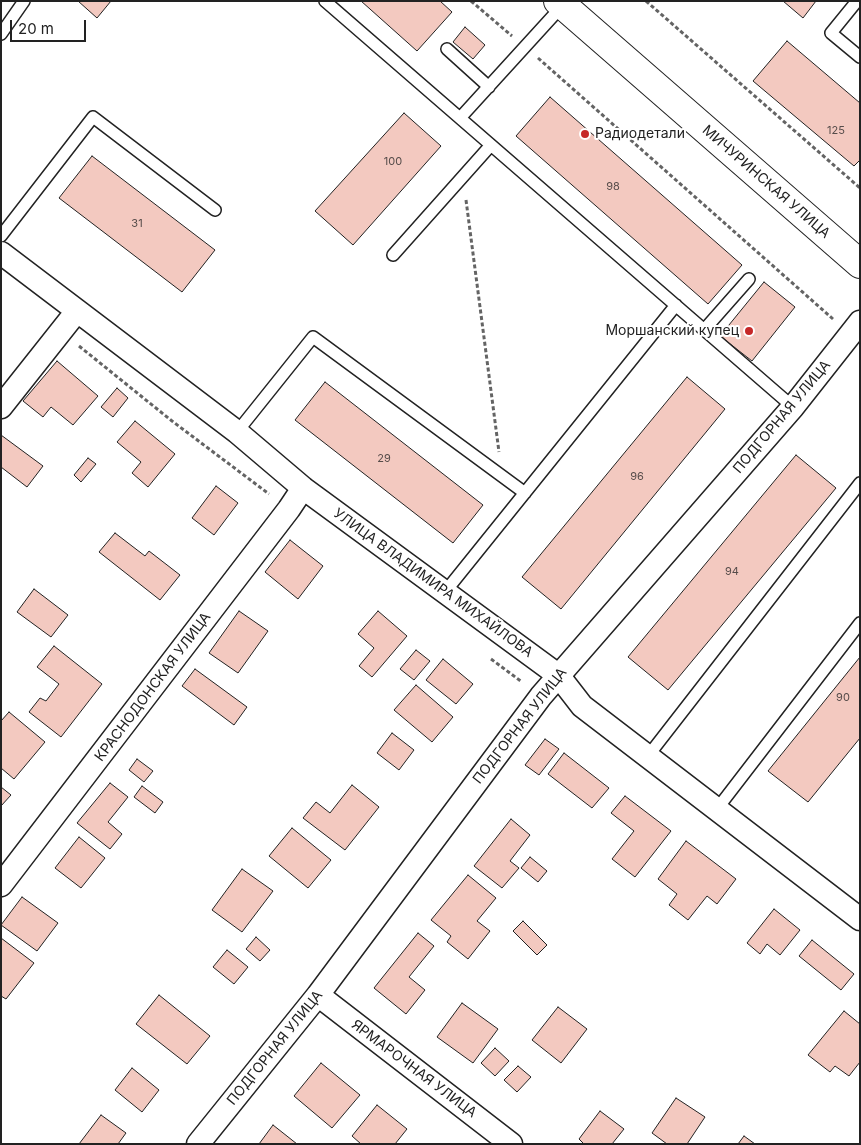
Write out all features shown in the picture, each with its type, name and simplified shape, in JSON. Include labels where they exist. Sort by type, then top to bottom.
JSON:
[{"type":"main road","name":"МИЧУРИНСКАЯ УЛИЦА","points":[[561,3],[860,264]]},
{"type":"street","name":"УЛИЦА ВЛАДИМИРА МИХАЙЛОВА","points":[[1,253],[237,432],[303,488],[558,675],[582,706],[860,919]]},
{"type":"street","points":[[1,408],[77,311]]},
{"type":"street","name":"ПОДГОРНАЯ УЛИЦА","points":[[198,1144],[318,995],[541,696],[793,407],[855,328]]},
{"type":"street","name":"КРАСНОДОНСКАЯ УЛИЦА","points":[[1,885],[289,509],[303,488]]},
{"type":"street","name":"ЯРМАРОЧНАЯ УЛИЦА","points":[[318,995],[511,1144]]},
{"type":"lane","points":[[1,34],[24,1]]},
{"type":"lane","points":[[326,1],[793,407]]},
{"type":"lane","points":[[857,1],[831,33],[860,57]]},
{"type":"lane","points":[[460,118],[525,47],[561,3]]},
{"type":"lane","points":[[446,49],[488,87]]},
{"type":"lane","points":[[1,236],[93,117],[215,210]]},
{"type":"lane","points":[[393,255],[491,145]]},
{"type":"lane","points":[[704,330],[749,279]]},
{"type":"lane","points":[[445,592],[676,305]]},
{"type":"lane","points":[[237,432],[313,337],[525,494]]},
{"type":"lane","points":[[648,756],[860,483]]},
{"type":"lane","points":[[717,809],[860,623]]},
{"type":"path","points":[[471,1],[855,328]]},
{"type":"path","points":[[646,1],[860,188]]},
{"type":"path","points":[[463,178],[503,477]]},
{"type":"building","points":[[78,1],[111,1],[97,18]]},
{"type":"building","points":[[361,1],[440,1],[452,12],[417,51]]},
{"type":"building","points":[[783,1],[816,1],[803,18]]},
{"type":"building","points":[[465,27],[485,45],[473,59],[453,42]]},
{"type":"building","points":[[787,41],[860,103],[860,160],[854,166],[753,81]]},
{"type":"building","points":[[550,97],[742,265],[708,304],[516,136]]},
{"type":"building","points":[[404,113],[441,146],[353,245],[315,211]]},
{"type":"building","points":[[92,156],[215,250],[182,292],[59,198]]},
{"type":"building","points":[[764,282],[795,307],[752,361],[720,336]]},
{"type":"building","points":[[57,361],[98,396],[73,425],[51,407],[43,417],[23,401]]},
{"type":"building","points":[[687,377],[725,409],[561,609],[522,577]]},
{"type":"building","points":[[325,382],[483,505],[453,543],[295,420]]},
{"type":"building","points":[[117,388],[128,398],[113,417],[101,407]]},
{"type":"building","points":[[135,421],[175,454],[148,487],[132,473],[141,462],[117,442]]},
{"type":"building","points":[[1,435],[43,466],[27,487],[1,467]]},
{"type":"building","points":[[796,455],[836,488],[668,690],[628,657]]},
{"type":"building","points":[[88,458],[96,464],[81,482],[74,475]]},
{"type":"building","points":[[216,486],[238,503],[214,535],[192,518]]},
{"type":"building","points":[[115,533],[145,556],[149,551],[180,575],[160,600],[99,552]]},
{"type":"building","points":[[290,540],[323,566],[298,599],[265,572]]},
{"type":"building","points":[[34,589],[68,615],[51,637],[17,612]]},
{"type":"building","points":[[239,611],[268,631],[238,673],[209,653]]},
{"type":"building","points":[[378,611],[407,636],[372,677],[359,666],[374,648],[358,634]]},
{"type":"building","points":[[54,646],[102,684],[61,737],[29,712],[40,698],[46,701],[59,684],[37,667]]},
{"type":"building","points":[[416,650],[430,661],[414,680],[400,669]]},
{"type":"building","points":[[860,657],[860,738],[808,802],[768,771]]},
{"type":"building","points":[[443,659],[473,684],[456,704],[426,680]]},
{"type":"building","points":[[195,669],[247,707],[234,725],[182,686]]},
{"type":"building","points":[[416,685],[453,717],[432,742],[394,710]]},
{"type":"building","points":[[9,712],[45,742],[14,779],[1,768],[1,721]]},
{"type":"building","points":[[392,733],[414,750],[399,770],[377,753]]},
{"type":"building","points":[[545,739],[559,749],[539,775],[525,765]]},
{"type":"building","points":[[564,753],[609,788],[592,808],[548,774]]},
{"type":"building","points":[[137,759],[153,771],[144,782],[129,770]]},
{"type":"building","points":[[110,783],[128,797],[108,822],[122,834],[110,849],[77,823]]},
{"type":"building","points":[[352,785],[379,807],[345,850],[303,818],[316,802],[330,813]]},
{"type":"building","points":[[142,786],[163,802],[155,813],[134,797]]},
{"type":"building","points":[[1,787],[11,795],[1,806]]},
{"type":"building","points":[[625,796],[671,831],[635,877],[612,859],[634,831],[611,813]]},
{"type":"building","points":[[511,819],[530,835],[510,861],[519,868],[502,888],[474,866]]},
{"type":"building","points":[[292,828],[331,860],[308,888],[269,856]]},
{"type":"building","points":[[79,837],[105,858],[81,888],[55,868]]},
{"type":"building","points":[[686,841],[736,879],[717,904],[707,896],[688,920],[669,905],[677,894],[658,879]]},
{"type":"building","points":[[530,857],[547,871],[538,882],[521,868]]},
{"type":"building","points":[[242,869],[273,891],[242,932],[212,910]]},
{"type":"building","points":[[468,875],[496,898],[477,921],[490,931],[468,959],[447,942],[451,936],[431,920]]},
{"type":"building","points":[[22,897],[58,923],[37,951],[1,925]]},
{"type":"building","points":[[774,909],[800,930],[780,955],[767,944],[760,954],[747,943]]},
{"type":"building","points":[[523,921],[547,945],[537,955],[513,931]]},
{"type":"building","points":[[418,933],[434,946],[409,977],[425,990],[406,1014],[374,988]]},
{"type":"building","points":[[256,937],[270,950],[260,961],[246,949]]},
{"type":"building","points":[[1,938],[34,963],[6,999],[1,996]]},
{"type":"building","points":[[812,940],[854,974],[841,990],[799,956]]},
{"type":"building","points":[[227,950],[248,967],[234,984],[213,967]]},
{"type":"building","points":[[159,995],[210,1036],[187,1064],[136,1024]]},
{"type":"building","points":[[462,1003],[498,1029],[473,1063],[437,1037]]},
{"type":"building","points":[[558,1007],[587,1029],[561,1063],[532,1040]]},
{"type":"building","points":[[844,1011],[860,1024],[860,1062],[849,1076],[835,1066],[830,1072],[808,1055]]},
{"type":"building","points":[[495,1048],[509,1061],[495,1076],[481,1063]]},
{"type":"building","points":[[321,1063],[360,1095],[332,1128],[294,1096]]},
{"type":"building","points":[[518,1066],[531,1077],[517,1092],[504,1080]]},
{"type":"building","points":[[132,1068],[159,1090],[142,1112],[115,1090]]},
{"type":"building","points":[[676,1098],[705,1117],[687,1144],[667,1144],[652,1133]]},
{"type":"building","points":[[377,1105],[407,1129],[395,1144],[361,1144],[352,1136]]},
{"type":"building","points":[[600,1111],[624,1129],[612,1144],[584,1144],[579,1139]]},
{"type":"building","points":[[101,1115],[126,1133],[118,1144],[79,1144]]},
{"type":"building","points":[[273,1125],[297,1144],[259,1144]]},
{"type":"building","points":[[744,1136],[755,1144],[738,1144]]},
{"type":"place","name":"Радиодетали","points":[[585,134]]},
{"type":"place","name":"Моршанский купец","points":[[749,331]]}]
